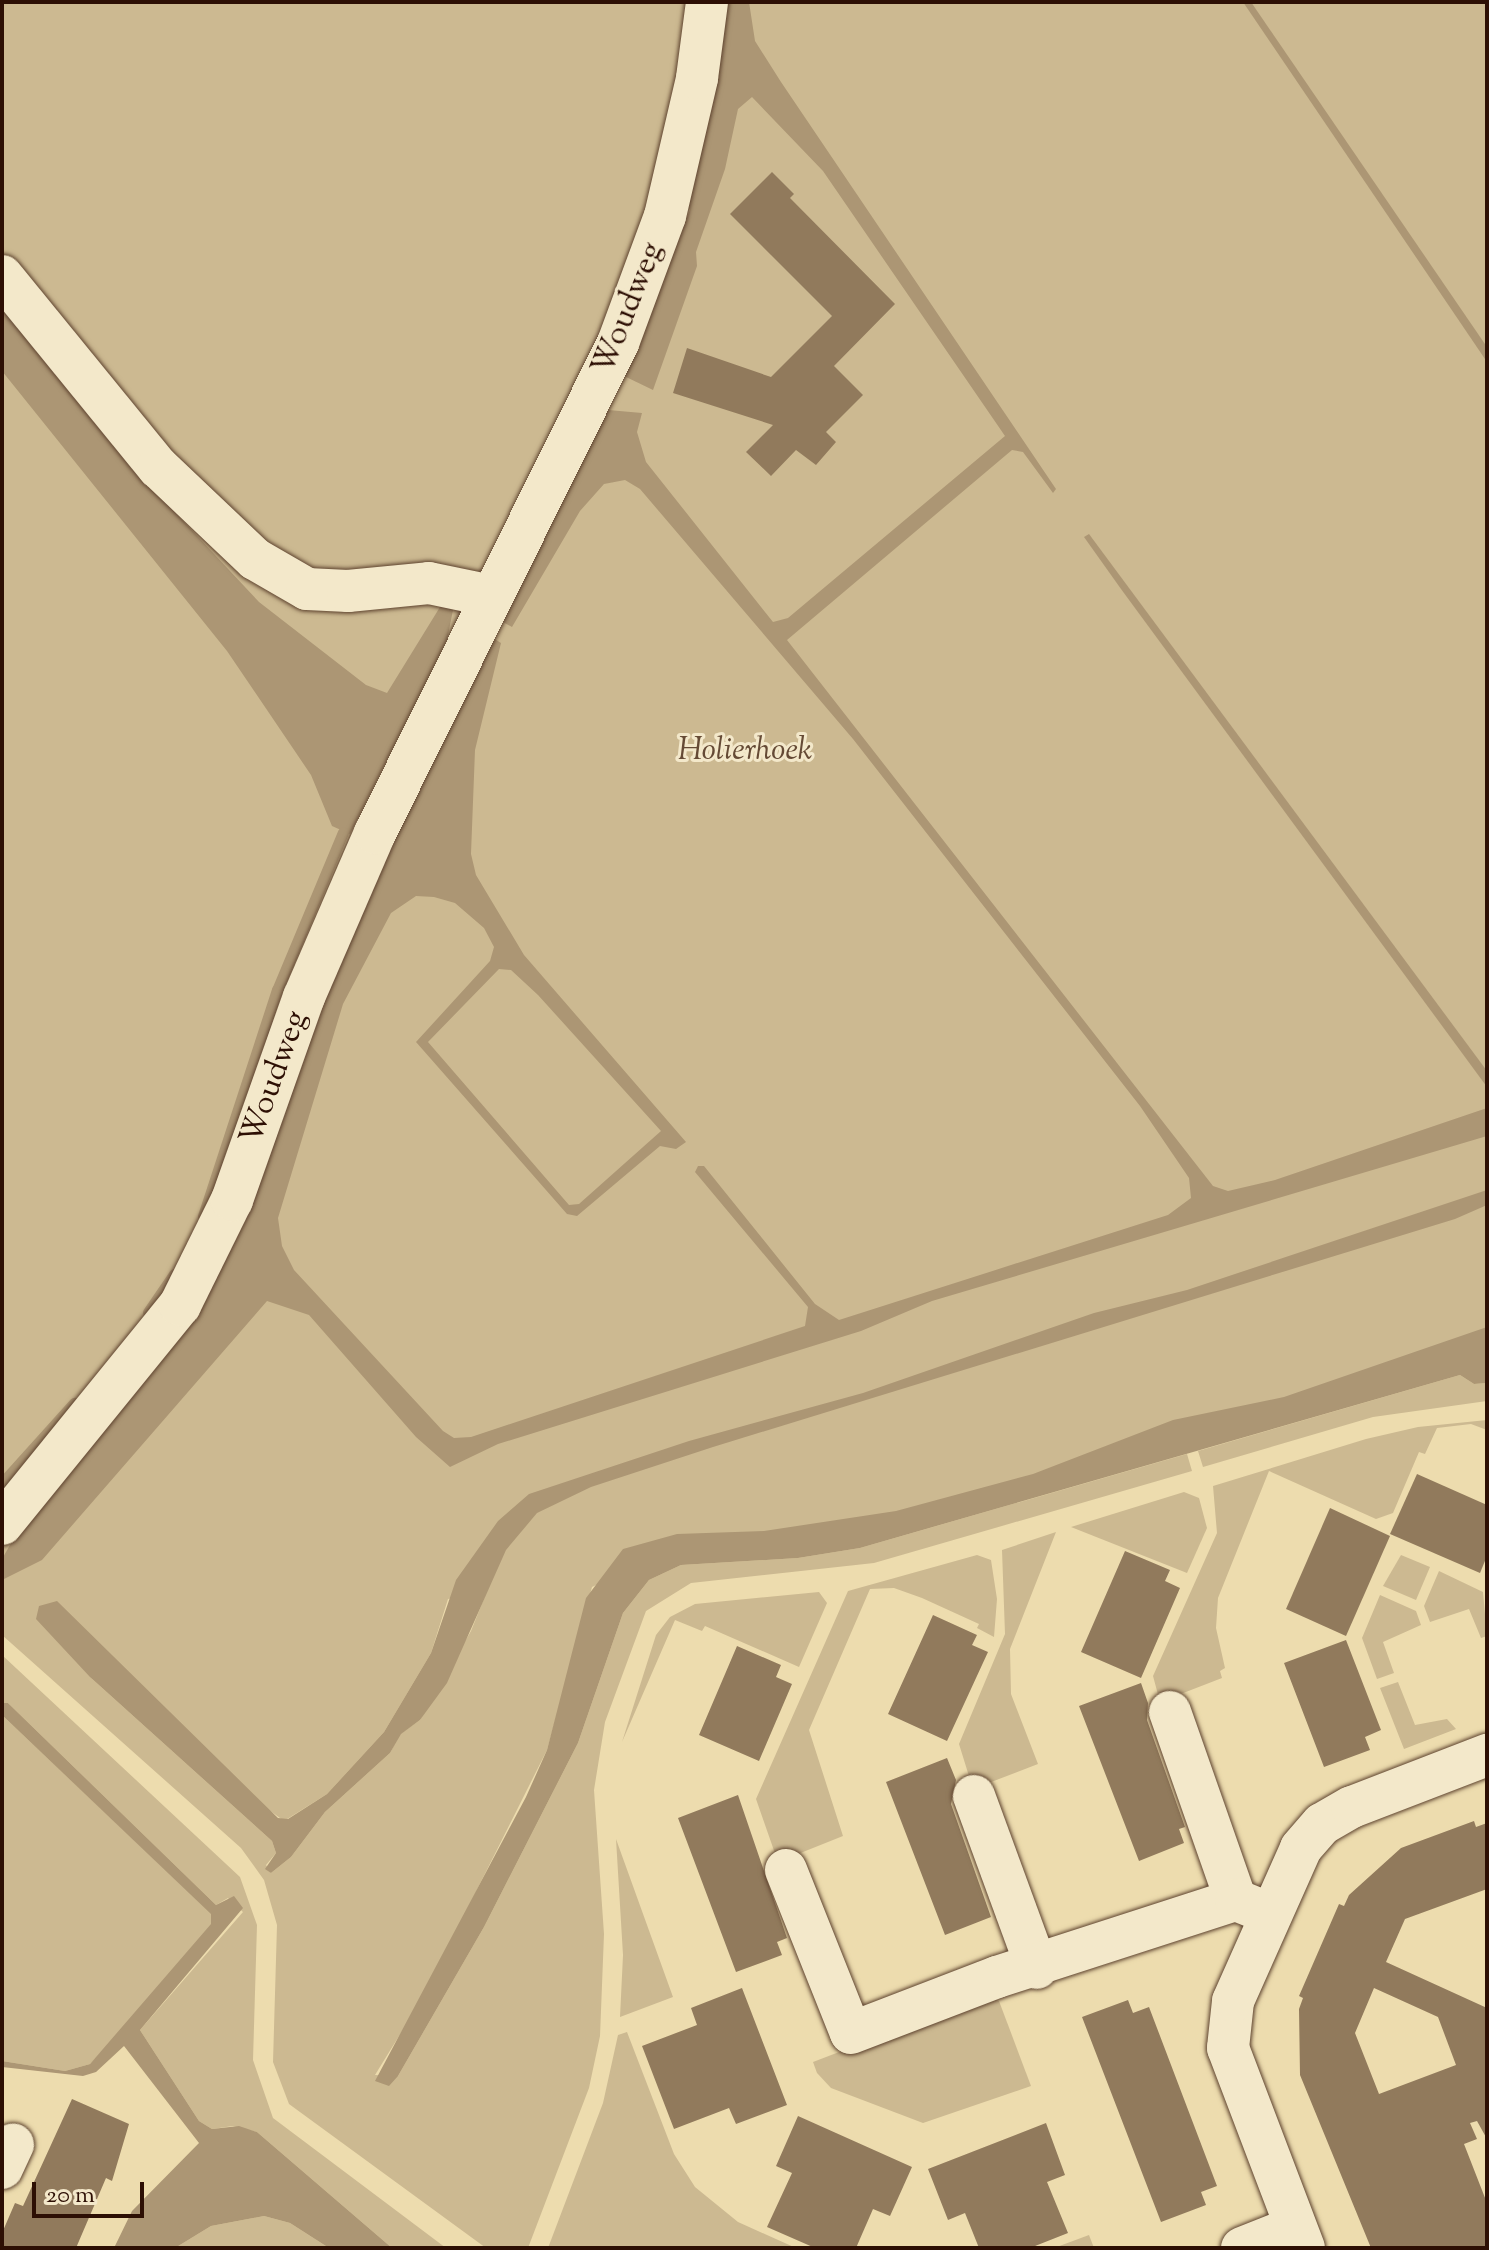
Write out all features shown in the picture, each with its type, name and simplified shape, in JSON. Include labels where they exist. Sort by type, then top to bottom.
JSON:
[{"type":"street","name":"Woudweg","points":[[2,1524],[180,1305],[232,1200],[304,997],[375,833],[598,387],[656,243],[697,78],[707,2]]},
{"type":"street","points":[[2,276],[158,467],[255,559],[307,589],[348,591],[429,583],[491,596]]},
{"type":"street","points":[[1170,1712],[1253,1906]]},
{"type":"street","points":[[1242,2248],[1299,2238],[1228,2048],[1233,2001],[1253,1906],[1322,1824],[1352,1807],[1487,1755]]},
{"type":"street","points":[[974,1796],[1037,1968]]},
{"type":"street","points":[[786,1870],[851,2033],[997,1977],[1253,1906]]},
{"type":"green space","name":"Holierhoek","points":[[2,2],[1487,2],[1487,1362],[850,1533],[647,1560],[592,1587],[547,1750],[423,1997],[375,2075],[398,2076],[484,1927],[578,1743],[623,1613],[649,1580],[681,1565],[798,1558],[860,1548],[1187,1454],[1192,1471],[874,1563],[691,1583],[646,1611],[605,1722],[594,1790],[604,1934],[600,2036],[589,2088],[528,2248],[486,2248],[289,2104],[273,2062],[277,1925],[264,1880],[241,1848],[2,1635]],"holes":[[[487,1591],[471,1631],[420,1720],[400,1734],[390,1753],[325,1812],[291,1857],[271,1873],[266,1865],[276,1853],[272,1841],[90,1677],[284,1821],[327,1794],[384,1732],[431,1653],[448,1599]]]},
{"type":"green space","points":[[1460,1375],[1474,1384],[1487,1383],[1487,1401],[1373,1417],[1203,1467],[1198,1451]]},
{"type":"green space","points":[[1487,1420],[1487,1430],[1471,1424],[1437,1428],[1425,1454],[1419,1452],[1393,1513],[1376,1519],[1269,1471],[1218,1598],[1216,1628],[1225,1668],[1220,1671],[1222,1678],[1160,1702],[1153,1676],[1217,1533],[1213,1486],[1366,1439],[1418,1427]]},
{"type":"green space","points":[[1184,1492],[1199,1498],[1207,1528],[1187,1573],[1071,1527]]},
{"type":"green space","points":[[1056,1532],[1010,1649],[1011,1694],[1038,1764],[973,1789],[959,1744],[1005,1634],[1002,1550]]},
{"type":"green space","points":[[977,1555],[991,1560],[997,1599],[994,1637],[977,1628],[979,1624],[922,1598],[894,1588],[870,1589],[809,1730],[843,1836],[778,1862],[756,1799],[848,1591]]},
{"type":"green space","points":[[1401,1555],[1430,1567],[1416,1600],[1383,1586]]},
{"type":"green space","points":[[1439,1571],[1483,1592],[1487,1636],[1481,1638],[1469,1609],[1430,1622],[1424,1606]]},
{"type":"green space","points":[[819,1592],[827,1603],[799,1667],[705,1626],[702,1631],[675,1620],[622,1742],[656,1635],[670,1617],[695,1604]]},
{"type":"green space","points":[[1380,1595],[1416,1611],[1421,1625],[1383,1642],[1394,1673],[1377,1679],[1362,1638]]},
{"type":"green space","points":[[2,1655],[240,1877],[257,1925],[253,2060],[273,2118],[446,2248],[392,2248],[257,2132],[233,2126],[212,2129],[199,2121],[140,2030],[243,1912],[228,1898],[216,1905],[8,1703],[2,1703]]},
{"type":"green space","points":[[1398,1682],[1415,1725],[1447,1719],[1456,1729],[1404,1749],[1380,1688]]},
{"type":"green space","points":[[2,1715],[211,1913],[212,1924],[123,2029],[90,2064],[65,2071],[2,2061]]},
{"type":"green space","points":[[616,1839],[673,1997],[620,2017],[623,1955]]},
{"type":"green space","points":[[988,1995],[999,2001],[1031,2086],[923,2123],[831,2088],[817,2073],[813,2062]]},
{"type":"green space","points":[[627,2032],[674,2154],[695,2187],[738,2222],[796,2248],[548,2248],[603,2103],[618,2035]]},
{"type":"green space","points":[[264,2216],[290,2223],[329,2248],[175,2248],[211,2226]]},
{"type":"green space","points":[[1089,2235],[1094,2248],[1054,2248]]},
{"type":"shaded area","points":[[724,2],[749,2],[755,41],[1056,489],[1053,493],[1023,452],[1012,450],[787,640],[1213,1186],[1228,1191],[1275,1180],[1487,1108],[1487,1136],[932,1301],[861,1331],[498,1444],[450,1467],[416,1437],[309,1315],[267,1301],[42,1560],[2,1580],[2,1559],[14,1538],[131,1393],[325,970],[493,638],[501,643],[475,750],[471,854],[476,875],[524,955],[686,1142],[676,1149],[660,1146],[577,1216],[567,1214],[416,1042],[490,961],[494,947],[484,928],[455,903],[434,897],[416,896],[391,913],[343,1004],[278,1218],[282,1246],[294,1270],[443,1431],[454,1438],[471,1437],[805,1326],[808,1307],[695,1172],[698,1166],[704,1166],[815,1304],[839,1320],[1168,1215],[1191,1198],[1189,1178],[1140,1106],[853,739],[640,489],[625,480],[604,484],[580,511],[512,627],[503,622],[608,410],[642,413],[637,432],[646,462],[773,622],[788,618],[1005,436],[823,171],[752,97],[738,109],[725,169],[696,252],[697,266],[653,390],[622,375],[690,210],[686,204]],"holes":[[[499,969],[511,970],[538,995],[661,1131],[579,1204],[569,1205],[428,1042]]]},
{"type":"shaded area","points":[[1243,2],[1251,2],[1487,347],[1487,362]]},
{"type":"shaded area","points":[[2,306],[156,492],[259,602],[366,685],[387,693],[440,607],[454,605],[447,640],[350,834],[332,826],[311,775],[227,651],[2,371]]},
{"type":"shaded area","points":[[1089,534],[1487,1071],[1487,1087],[1121,589],[1084,537]]},
{"type":"shaded area","points":[[1487,1190],[1487,1205],[1455,1219],[713,1447],[591,1487],[537,1513],[506,1550],[447,1683],[420,1720],[401,1734],[390,1753],[325,1812],[291,1857],[271,1873],[265,1869],[276,1853],[272,1841],[90,1677],[36,1619],[39,1606],[57,1601],[278,1818],[288,1819],[327,1794],[384,1732],[431,1653],[456,1580],[498,1521],[529,1494],[689,1441],[863,1393],[1094,1313],[1187,1290]]},
{"type":"shaded area","points":[[1487,1327],[1487,1383],[1474,1384],[1460,1375],[860,1548],[798,1558],[681,1565],[649,1580],[623,1613],[578,1743],[484,1927],[398,2076],[389,2086],[375,2081],[526,1797],[547,1750],[586,1598],[623,1549],[677,1534],[764,1531],[896,1511],[1033,1474],[1173,1420],[1284,1397]]},
{"type":"shaded area","points":[[2,1703],[8,1703],[216,1905],[234,1896],[243,1908],[140,2030],[199,2121],[212,2129],[239,2126],[257,2132],[392,2248],[329,2248],[290,2223],[264,2216],[211,2226],[175,2248],[114,2248],[132,2211],[199,2143],[124,2046],[96,2072],[83,2076],[2,2067],[2,2061],[65,2071],[90,2064],[211,1924],[211,1914],[2,1715]]},
{"type":"building","points":[[772,172],[794,194],[790,198],[895,304],[834,366],[863,395],[826,432],[836,442],[816,465],[796,450],[771,476],[746,452],[773,425],[673,393],[687,348],[771,377],[832,316],[730,214]]},
{"type":"building","points":[[1417,1474],[1487,1505],[1487,1556],[1480,1573],[1390,1534]]},
{"type":"building","points":[[1330,1508],[1390,1536],[1346,1636],[1286,1609]]},
{"type":"building","points":[[1125,1551],[1170,1570],[1165,1581],[1180,1588],[1141,1678],[1081,1652]]},
{"type":"building","points":[[933,1615],[977,1635],[972,1645],[988,1652],[947,1741],[888,1714]]},
{"type":"building","points":[[1346,1640],[1381,1730],[1365,1737],[1370,1750],[1324,1767],[1284,1663]]},
{"type":"building","points":[[737,1646],[781,1665],[776,1677],[792,1684],[759,1761],[699,1735]]},
{"type":"building","points":[[1141,1683],[1148,1703],[1147,1720],[1185,1827],[1179,1829],[1184,1843],[1139,1861],[1079,1706]]},
{"type":"building","points":[[947,1758],[956,1780],[951,1804],[991,1917],[945,1935],[886,1782]]},
{"type":"building","points":[[738,1795],[787,1938],[777,1942],[782,1955],[736,1972],[678,1818]]},
{"type":"building","points":[[1474,1821],[1476,1827],[1487,1823],[1487,1889],[1405,1919],[1386,1962],[1487,2008],[1487,2139],[1477,2121],[1470,2123],[1477,2139],[1464,2144],[1487,2203],[1487,2248],[1371,2248],[1300,2075],[1299,2009],[1303,1998],[1299,1996],[1339,1904],[1344,1906],[1349,1895],[1401,1848]],"holes":[[[1374,1988],[1438,2017],[1456,2065],[1379,2094],[1355,2033]]]},
{"type":"building","points":[[742,1988],[787,2105],[736,2124],[729,2108],[674,2129],[642,2046],[697,2025],[691,2008]]},
{"type":"building","points":[[1128,2000],[1133,2013],[1149,2007],[1217,2186],[1201,2192],[1206,2205],[1161,2222],[1082,2017]]},
{"type":"building","points":[[72,2099],[129,2124],[112,2181],[106,2178],[76,2248],[2,2248],[2,2233],[15,2203],[23,2206]]},
{"type":"building","points":[[798,2116],[912,2167],[890,2216],[873,2209],[856,2248],[815,2248],[767,2227],[792,2173],[776,2166]]},
{"type":"building","points":[[1046,2123],[1065,2175],[1047,2182],[1068,2233],[1030,2248],[979,2248],[965,2213],[948,2220],[928,2169]]},
{"type":"waterway","points":[[203,1216],[277,990],[343,832]]},
{"type":"waterway","points":[[148,1312],[174,1274]]},
{"type":"waterway","points":[[2,1483],[74,1403]]}]
